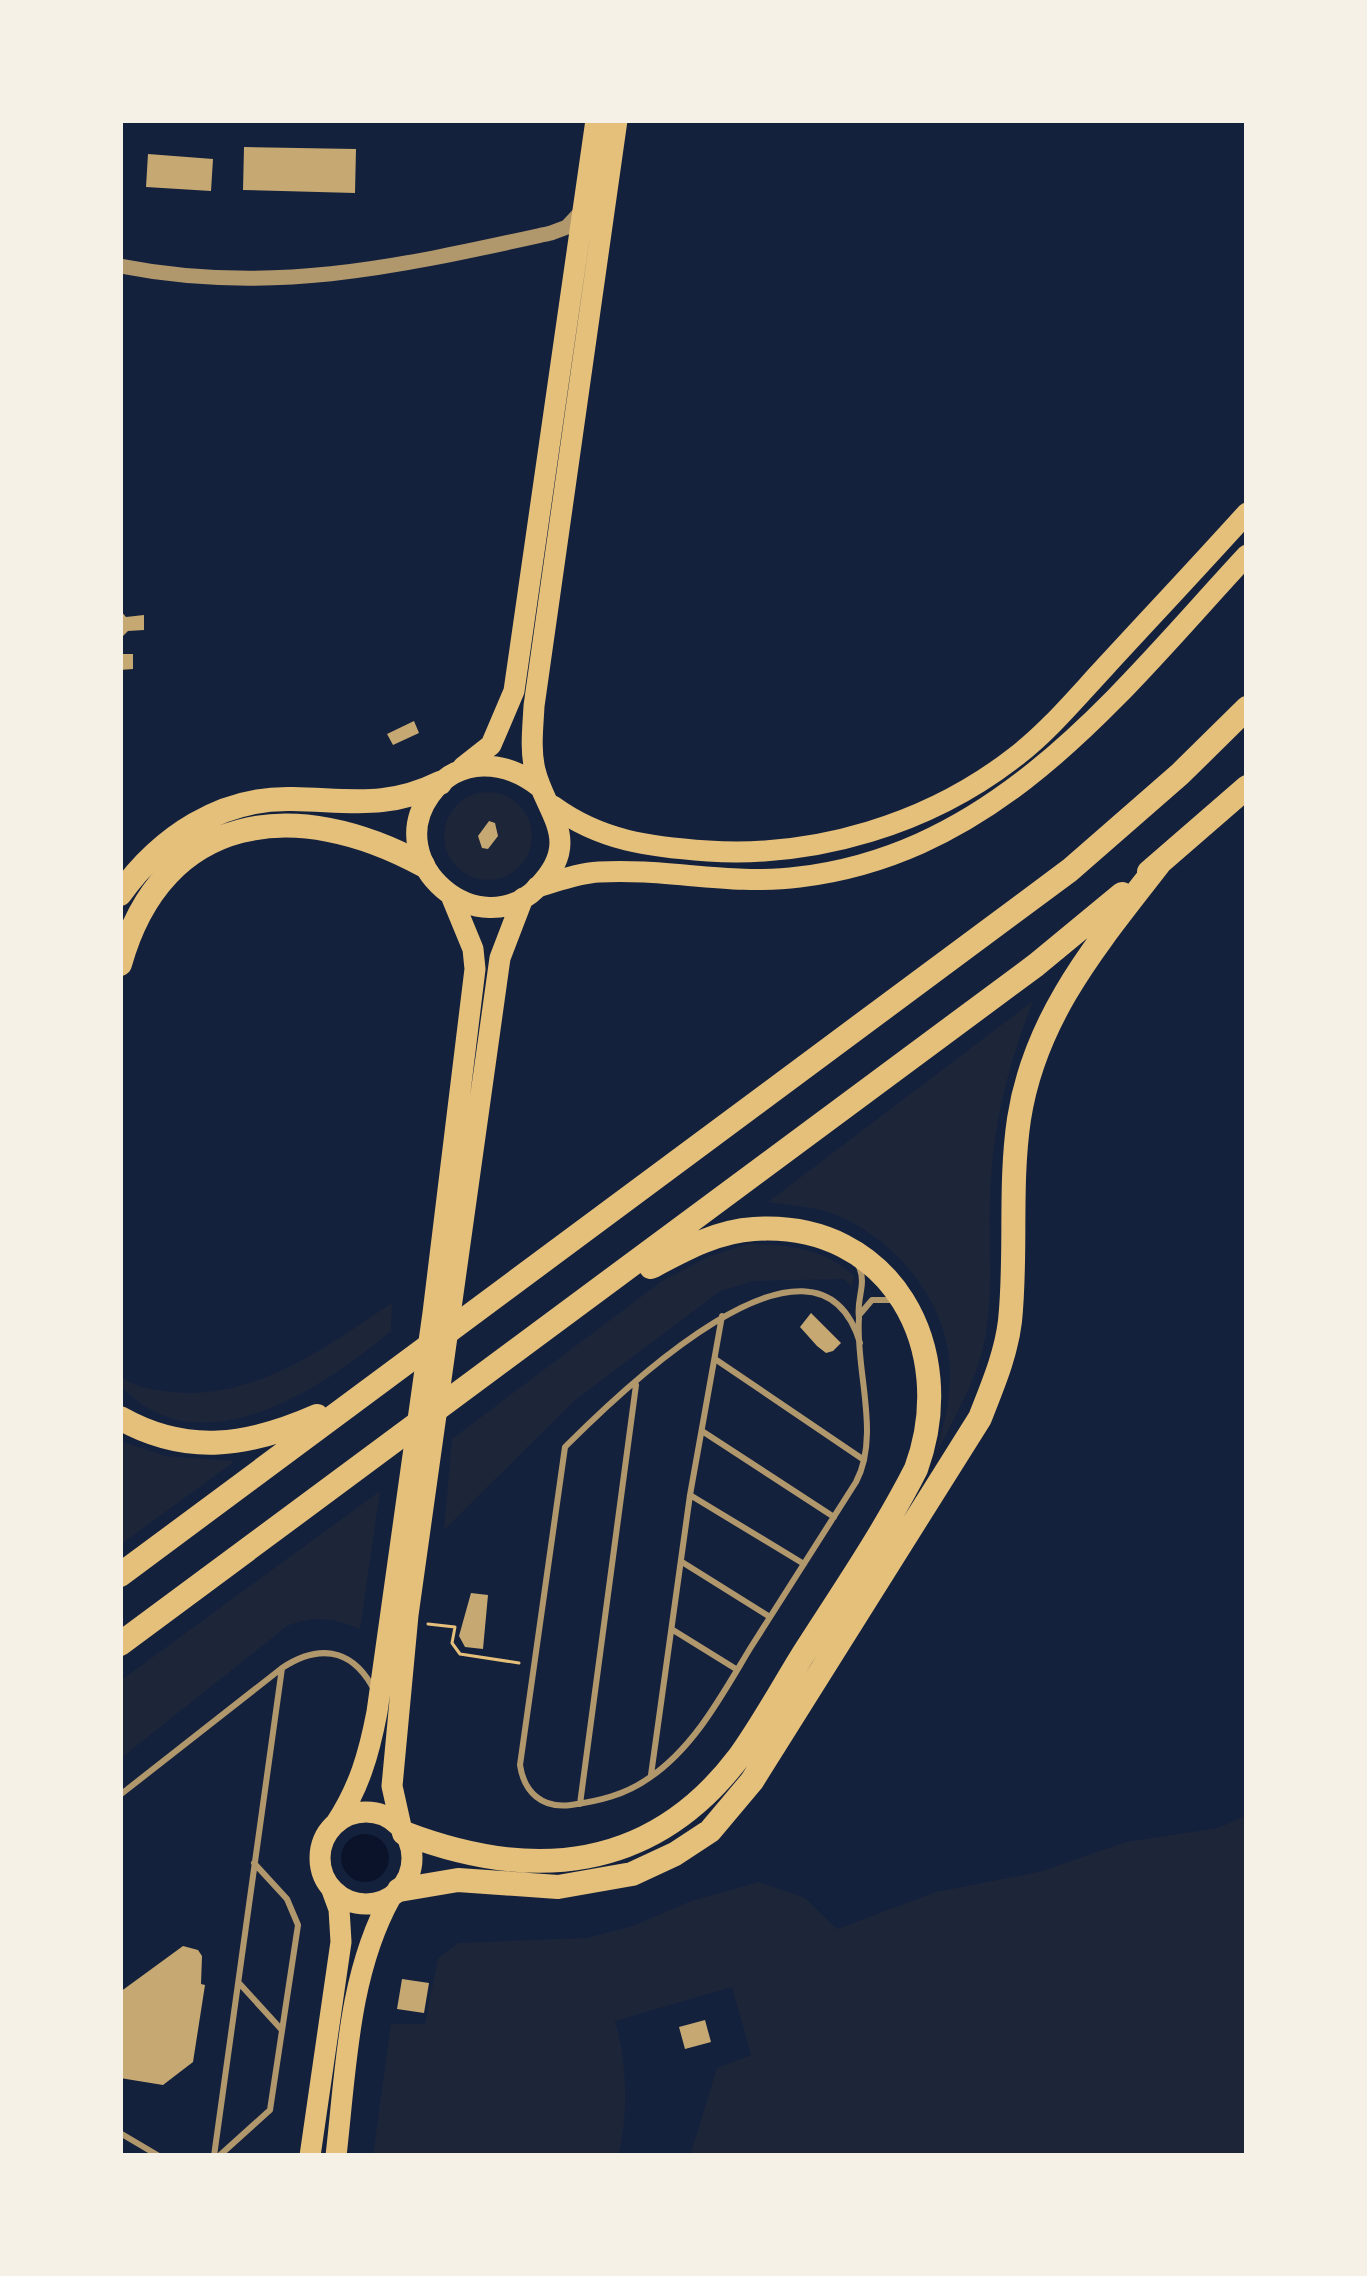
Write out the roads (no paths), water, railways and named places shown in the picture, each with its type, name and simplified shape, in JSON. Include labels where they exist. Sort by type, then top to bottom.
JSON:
[{"type":"highway","points":[[120,1575],[1070,871],[1247,708]]},
{"type":"highway","points":[[120,894],[169,839],[215,812],[288,798],[346,803],[402,800],[450,777]]},
{"type":"highway","points":[[120,1644],[1036,965],[1247,787]]},
{"type":"highway","points":[[120,964],[141,906],[158,884],[193,854],[239,831],[279,824],[323,826],[372,839],[422,865]]},
{"type":"highway","points":[[395,1893],[458,1880],[559,1887],[632,1874],[710,1832],[752,1781],[980,1418],[1009,1326],[1018,1123],[1034,1056],[1070,981],[1159,864]]},
{"type":"highway","points":[[404,1832],[462,1853],[545,1862],[575,1860],[645,1840],[680,1818],[741,1754],[916,1469],[929,1426],[932,1382],[923,1340],[905,1305],[873,1266],[847,1249],[808,1233],[748,1229],[690,1247],[584,1301]]},
{"type":"highway","points":[[120,1418],[167,1440],[220,1445],[265,1436],[357,1398]]},
{"type":"main road","points":[[596,120],[514,691],[491,745],[426,800],[418,821],[422,865],[452,898],[488,908],[600,872],[764,880],[804,877],[911,849],[1030,779],[1079,735],[1247,555]]},
{"type":"main road","points":[[336,2156],[360,1982],[374,1932],[412,1862],[392,1786],[414,1571],[500,958],[530,893],[550,870],[558,849],[559,828],[532,753],[534,706],[617,120]]},
{"type":"main road","points":[[450,777],[481,765],[503,766],[524,774],[574,822],[620,841],[734,853],[858,836],[911,818],[1015,757],[1247,513]]},
{"type":"main road","points":[[310,2156],[340,1942],[339,1909],[321,1872],[320,1851],[354,1795],[367,1760],[379,1699],[474,992],[473,949],[452,898]]},
{"type":"main road","points":[[336,1823],[355,1814],[376,1813],[404,1832]]},
{"type":"main road","points":[[332,1891],[360,1904],[395,1893]]},
{"type":"street","points":[[120,266],[216,280],[276,280],[374,269],[550,233],[567,227],[584,208]]},
{"type":"street","points":[[550,233],[569,242],[577,260]]},
{"type":"lane","points":[[847,1249],[864,1278],[857,1303],[859,1318],[860,1343],[864,1460],[856,1482],[689,1740],[651,1778],[606,1799],[580,1804],[550,1805],[533,1795],[522,1780],[520,1765],[565,1447],[637,1381],[722,1316],[771,1294],[803,1293],[828,1299],[849,1316],[860,1343]]},
{"type":"lane","points":[[859,1318],[872,1300],[905,1305]]},
{"type":"lane","points":[[651,1778],[690,1495],[722,1316]]},
{"type":"lane","points":[[716,1359],[864,1460]]},
{"type":"lane","points":[[580,1804],[637,1381]]},
{"type":"lane","points":[[701,1431],[834,1517]]},
{"type":"lane","points":[[690,1495],[804,1564]]},
{"type":"lane","points":[[682,1562],[770,1617]]},
{"type":"lane","points":[[673,1630],[737,1670]]},
{"type":"lane","points":[[120,1795],[307,1653],[340,1654],[365,1675],[379,1699]]},
{"type":"lane","points":[[217,2156],[282,1668]]},
{"type":"lane","points":[[217,2156],[270,2110],[298,1925],[287,1899],[254,1863]]},
{"type":"lane","points":[[238,1982],[281,2029]]},
{"type":"lane","points":[[120,2133],[159,2156]]}]
